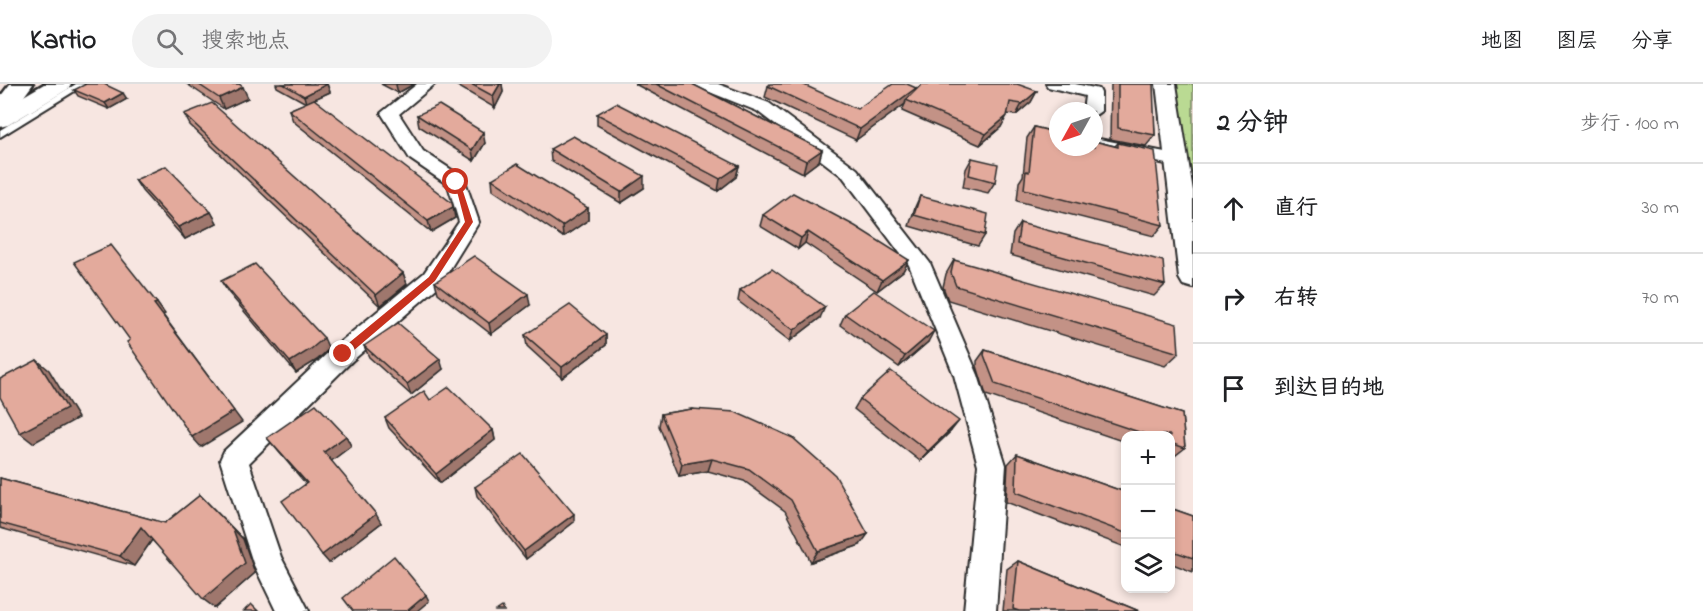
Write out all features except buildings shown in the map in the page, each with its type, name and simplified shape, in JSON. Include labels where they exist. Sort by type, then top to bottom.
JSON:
[{"type":"main road","points":[[5,98],[60,84]]},
{"type":"street","points":[[293,611],[268,563],[234,460],[343,354],[432,279],[469,222],[456,182],[416,155],[390,112],[427,84]]},
{"type":"street","points":[[703,84],[763,107],[850,173],[920,263],[966,375],[992,465],[980,611]]},
{"type":"street","points":[[1054,84],[1093,93],[1092,102]]},
{"type":"street","points":[[1166,84],[1193,278]]},
{"type":"street","points":[[1103,145],[1175,160]]},
{"type":"lane","points":[[0,134],[82,84]]},
{"type":"green space","points":[[1176,84],[1193,84],[1193,235]]},
{"type":"route","points":[[343,354],[432,279],[469,222],[456,182]]}]
